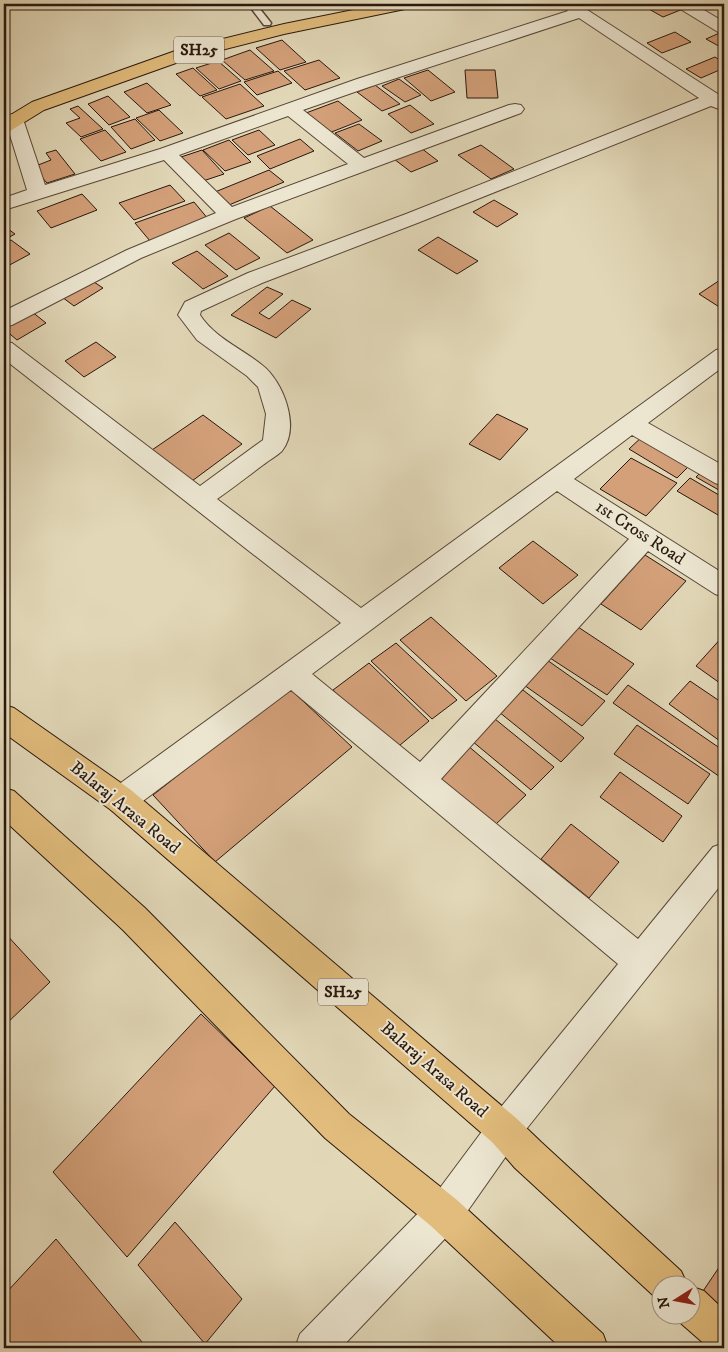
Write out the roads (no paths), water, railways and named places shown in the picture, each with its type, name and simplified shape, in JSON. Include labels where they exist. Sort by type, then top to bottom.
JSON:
[{"type":"main road","name":"SH25","points":[[11,110],[176,46],[350,4]]},
{"type":"main road","name":"SH25","points":[[11,110],[38,106],[184,54],[284,29],[405,4]]},
{"type":"main road","name":"Balaraj Arasa Road","points":[[4,716],[121,800],[504,1130],[528,1155],[657,1274]]},
{"type":"main road","points":[[4,801],[134,919],[337,1126],[444,1213],[589,1348]]},
{"type":"main road","points":[[700,1314],[724,1336]]},
{"type":"street","points":[[683,4],[724,29]]},
{"type":"street","points":[[4,204],[167,153],[575,8],[718,102]]},
{"type":"street","points":[[200,499],[273,445],[278,434],[277,412],[273,395],[265,380],[201,332],[189,316],[192,307],[254,278],[718,102]]},
{"type":"street","points":[[290,109],[361,165]]},
{"type":"street","points":[[4,320],[134,254],[229,215],[516,109]]},
{"type":"street","points":[[11,110],[38,194]]},
{"type":"street","points":[[167,153],[229,215]]},
{"type":"street","points":[[4,348],[361,623]]},
{"type":"street","points":[[121,800],[556,479],[722,360]]},
{"type":"street","points":[[632,424],[724,476]]},
{"type":"street","name":"1st Cross Road","points":[[556,479],[724,587]]},
{"type":"street","points":[[421,781],[646,537]]},
{"type":"street","points":[[292,674],[640,962]]},
{"type":"street","points":[[314,1348],[444,1213],[504,1130],[724,857]]},
{"type":"lane","points":[[252,4],[267,23]]}]
